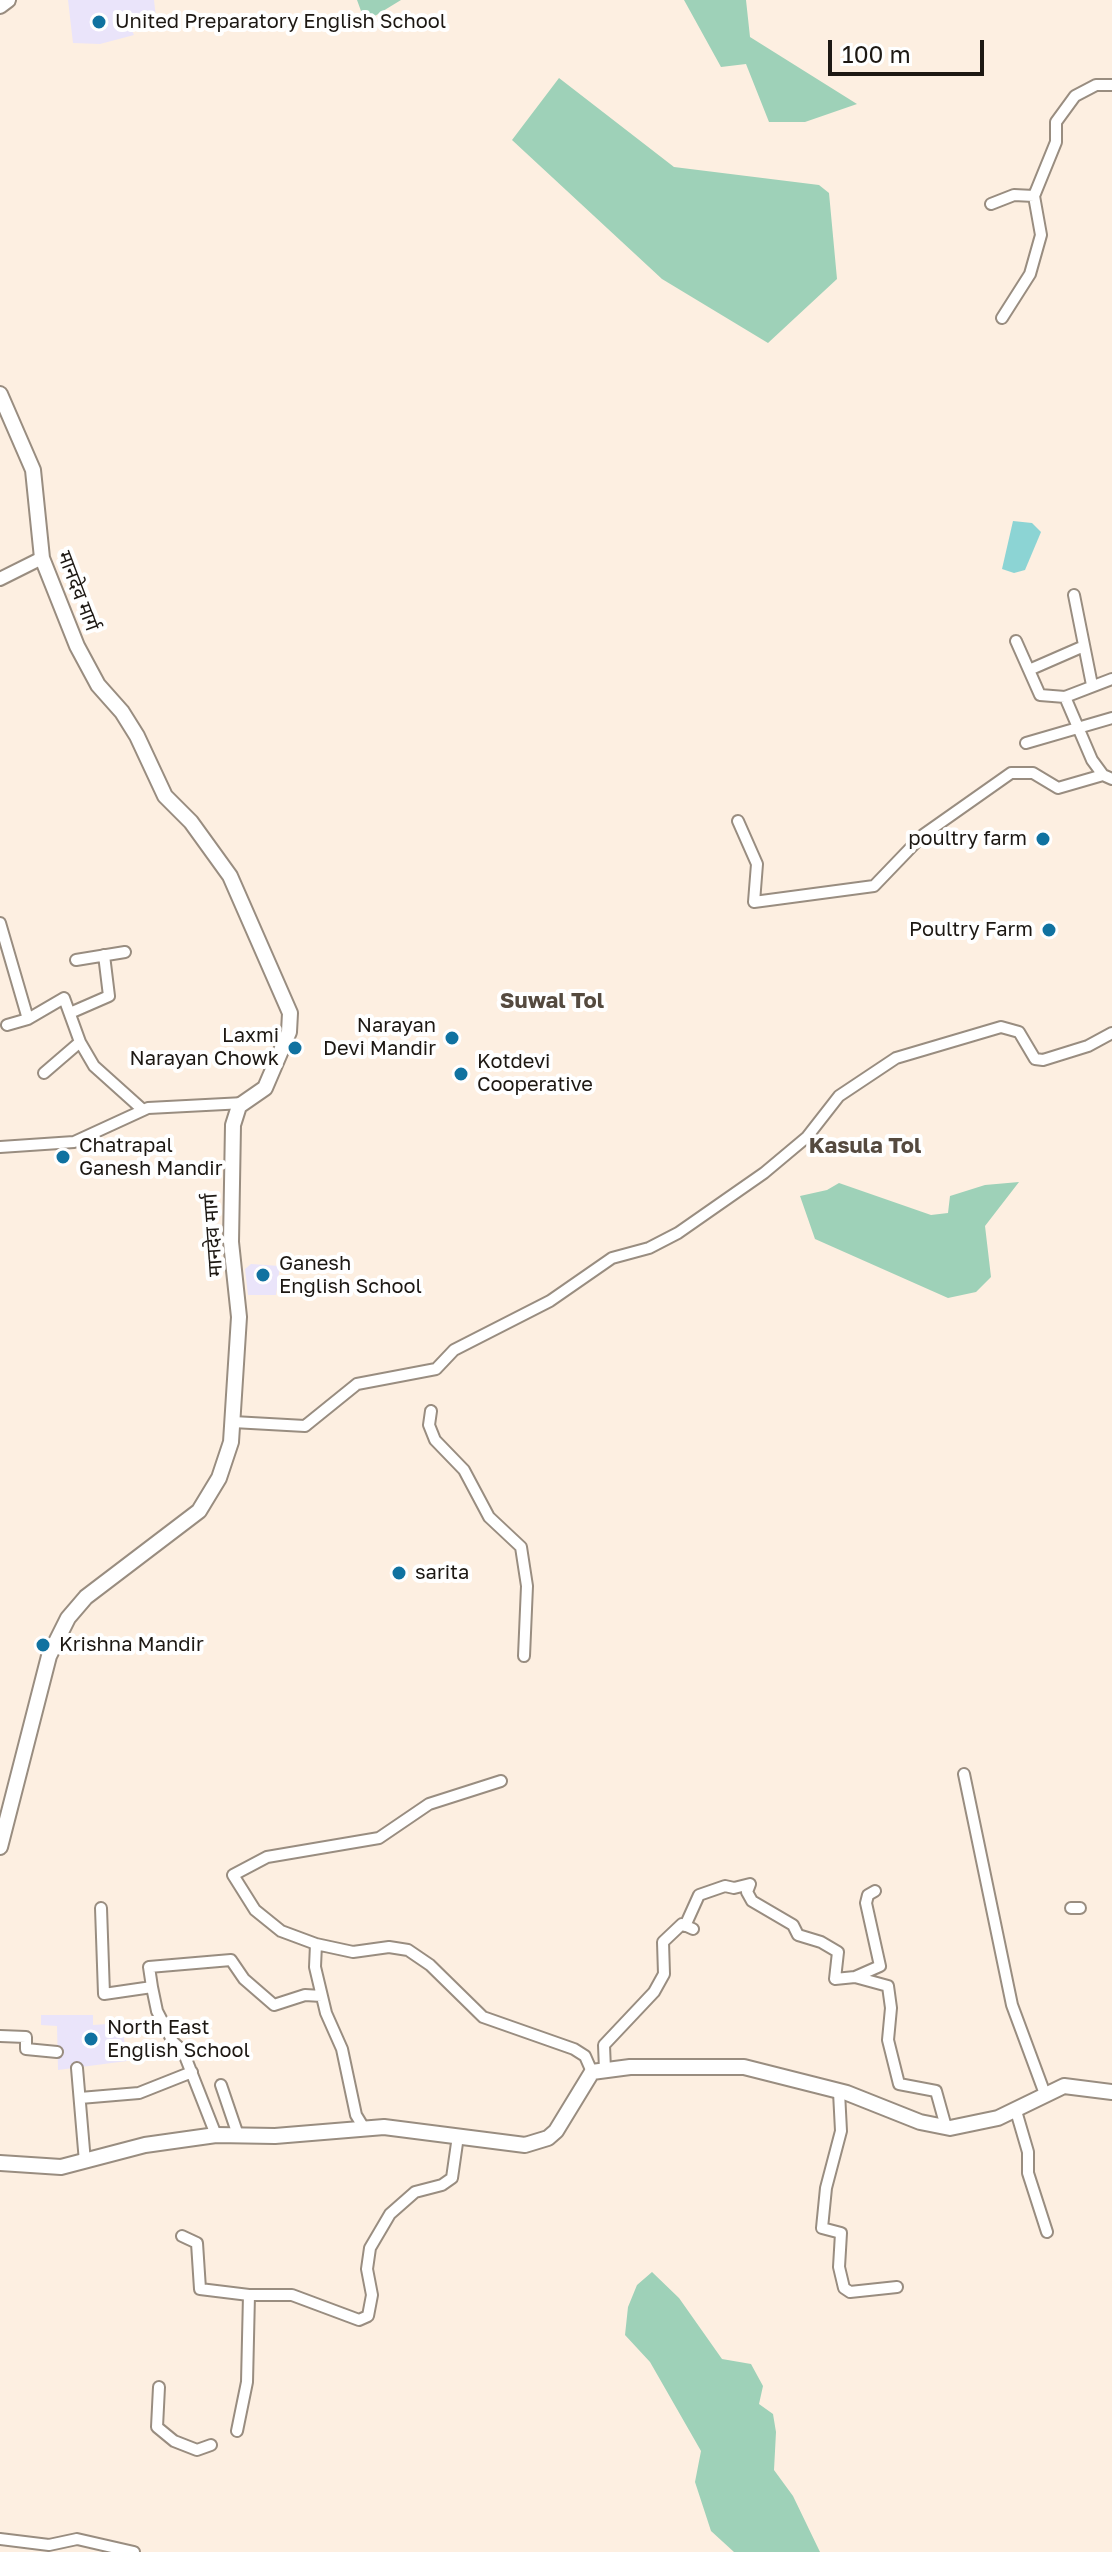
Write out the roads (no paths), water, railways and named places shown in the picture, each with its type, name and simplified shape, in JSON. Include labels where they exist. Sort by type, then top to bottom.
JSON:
[{"type":"main road","points":[[0,6],[8,0]]},
{"type":"main road","name":"मानदेव मार्ग","points":[[0,394],[33,470],[42,558],[86,663],[137,736],[165,796],[191,822],[222,862],[286,998],[289,1032],[265,1088],[239,1106],[233,1125],[231,1242],[239,1317],[233,1422],[219,1478],[199,1511],[86,1597],[64,1626],[49,1656],[0,1847]]},
{"type":"main road","points":[[0,2163],[61,2167],[145,2145],[216,2135],[275,2136],[364,2128],[525,2145],[548,2138],[563,2123],[599,2071],[728,2064],[839,2092],[920,2122],[946,2127],[981,2123],[1016,2111],[1064,2086],[1077,2085],[1112,2092]]},
{"type":"street","points":[[1002,318],[1030,274],[1041,235],[1034,196],[1047,171],[1056,142],[1056,122],[1075,96],[1096,85],[1112,85]]},
{"type":"street","points":[[991,204],[1014,195],[1034,196]]},
{"type":"street","points":[[0,579],[42,558]]},
{"type":"street","points":[[1074,595],[1092,685]]},
{"type":"street","points":[[1016,641],[1040,695],[1065,697],[1112,679]]},
{"type":"street","points":[[1029,670],[1084,646]]},
{"type":"street","points":[[1065,697],[1092,760],[1108,777]]},
{"type":"street","points":[[1026,743],[1081,730],[1112,718]]},
{"type":"street","points":[[738,821],[757,864],[754,902],[874,886],[923,835],[1011,773],[1033,773],[1058,788],[1108,777]]},
{"type":"street","points":[[0,923],[4,950],[28,1019]]},
{"type":"street","points":[[76,960],[125,952]]},
{"type":"street","points":[[70,1013],[109,996],[104,955]]},
{"type":"street","points":[[7,1025],[28,1019],[64,998],[80,1042],[94,1066],[143,1110]]},
{"type":"street","points":[[233,1422],[305,1426],[357,1384],[441,1366],[454,1350],[550,1301],[612,1258],[649,1248],[678,1233],[764,1173],[807,1137],[839,1096],[896,1058],[1001,1027],[1019,1032],[1035,1059],[1043,1060],[1088,1046],[1112,1033]]},
{"type":"street","points":[[44,1073],[80,1042]]},
{"type":"street","points":[[0,1147],[74,1142],[143,1110],[246,1102]]},
{"type":"street","points":[[431,1411],[429,1425],[435,1440],[464,1470],[489,1517],[521,1547],[527,1586],[524,1656]]},
{"type":"street","points":[[964,1774],[1012,2005],[1045,2094]]},
{"type":"street","points":[[501,1781],[429,1804],[379,1838],[267,1857],[233,1875],[255,1910],[281,1931],[316,1944],[353,1952],[389,1947],[408,1950],[430,1965],[483,2017],[574,2049],[599,2071]]},
{"type":"street","points":[[599,2071],[604,2045],[654,1992],[664,1974],[663,1942],[682,1924],[689,1927],[699,1895],[725,1886],[734,1888],[750,1884],[747,1892],[752,1901],[793,1925],[798,1935],[821,1942],[838,1952],[835,1979],[855,1977],[880,1966],[866,1903],[868,1895],[875,1891]]},
{"type":"street","points":[[101,1908],[104,1994],[152,1987]]},
{"type":"street","points":[[316,1944],[315,1967],[322,1996],[342,2049],[356,2115],[364,2128]]},
{"type":"street","points":[[216,2135],[183,2051],[173,2042],[157,2011],[149,1967],[231,1960],[250,1985],[274,2005],[305,1995],[322,1996]]},
{"type":"street","points":[[855,1977],[888,1986],[891,2008],[888,2040],[899,2084],[936,2091],[946,2127]]},
{"type":"street","points":[[0,2036],[26,2037],[26,2049],[57,2052]]},
{"type":"street","points":[[77,2068],[85,2162]]},
{"type":"street","points":[[80,2098],[139,2093],[192,2072]]},
{"type":"street","points":[[221,2085],[238,2135]]},
{"type":"street","points":[[839,2092],[841,2131],[826,2188],[822,2228],[841,2233],[839,2267],[844,2288],[850,2292],[897,2287]]},
{"type":"street","points":[[1016,2111],[1028,2152],[1028,2173],[1047,2232]]},
{"type":"street","points":[[182,2236],[197,2243],[200,2289],[249,2295],[292,2295],[359,2320],[368,2316],[372,2295],[367,2269],[370,2248],[390,2214],[415,2192],[442,2185],[452,2178],[458,2136]]},
{"type":"street","points":[[237,2431],[247,2382],[249,2295]]},
{"type":"street","points":[[159,2387],[157,2427],[174,2441],[197,2450],[211,2445]]},
{"type":"street","points":[[0,2539],[49,2545],[77,2539],[134,2552]]},
{"type":"water","points":[[1013,521],[1032,523],[1041,532],[1025,570],[1014,573],[1002,569]]},
{"type":"place","name":"United Preparatory English School","points":[[99,22]]},
{"type":"place","name":"poultry farm","points":[[1043,839]]},
{"type":"place","name":"Poultry Farm","points":[[1049,930]]},
{"type":"place","name":"Narayan Devi Mandir","points":[[452,1038]]},
{"type":"place","name":"Laxmi Narayan Chowk","points":[[295,1048]]},
{"type":"place","name":"Kotdevi Cooperative","points":[[461,1074]]},
{"type":"place","name":"Chatrapal Ganesh Mandir","points":[[63,1157]]},
{"type":"place","name":"Ganesh English School","points":[[263,1275]]},
{"type":"place","name":"sarita","points":[[399,1573]]},
{"type":"place","name":"Krishna Mandir","points":[[43,1645]]},
{"type":"place","name":"North East English School","points":[[91,2039]]},
{"type":"district","name":"Suwal Tol","points":[[552,1001]]},
{"type":"district","name":"Kasula Tol","points":[[865,1146]]}]
